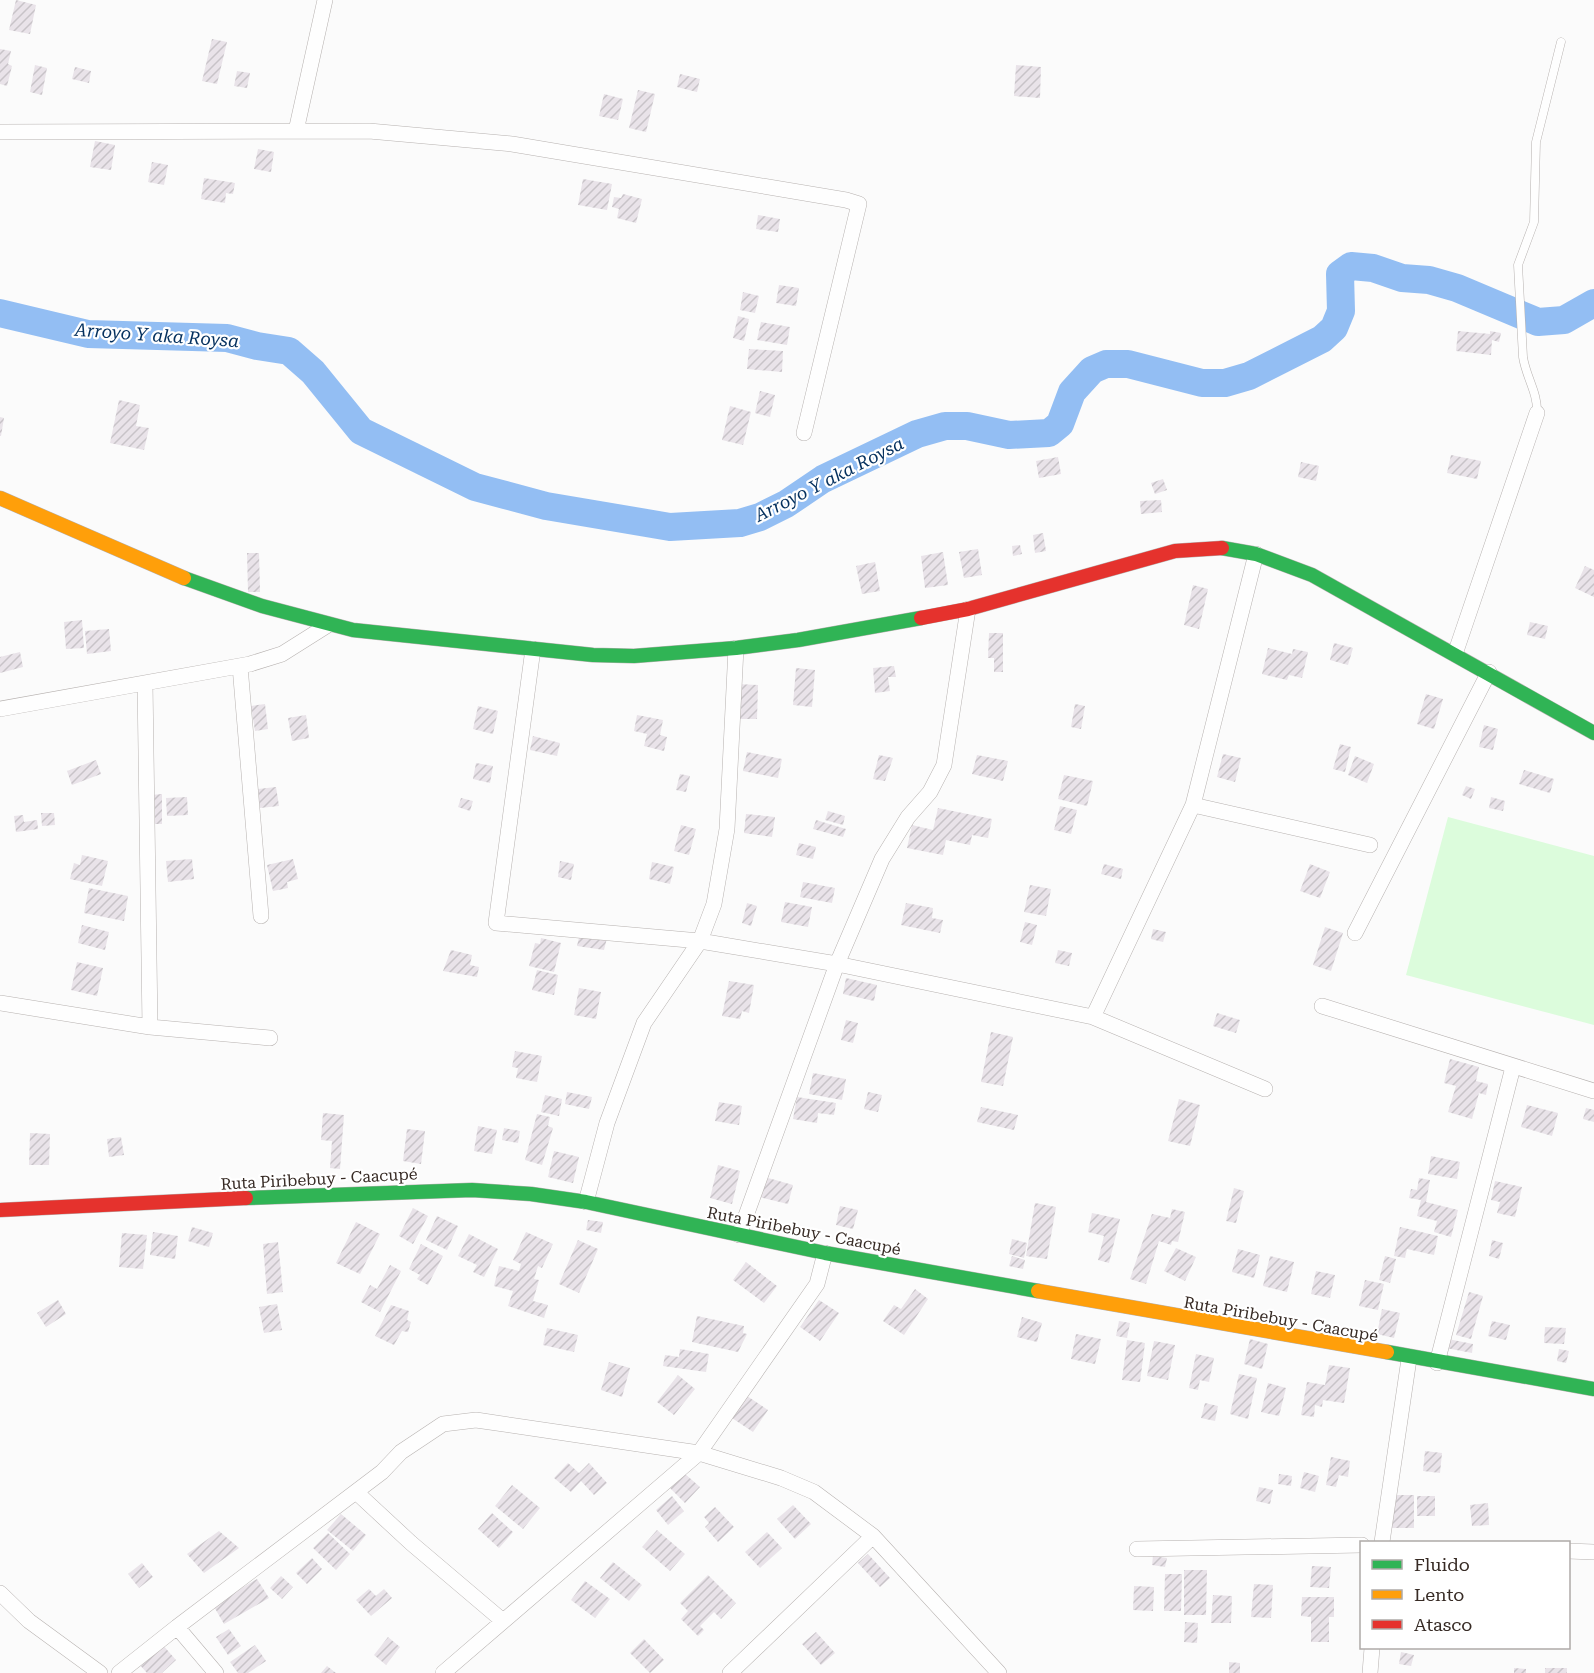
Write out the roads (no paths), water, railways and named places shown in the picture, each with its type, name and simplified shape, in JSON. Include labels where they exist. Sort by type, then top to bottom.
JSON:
[{"type":"street","points":[[296,131],[325,0]]},
{"type":"street","points":[[0,132],[369,131],[512,144],[860,204],[804,433]]},
{"type":"street","points":[[1455,654],[1537,413]]},
{"type":"street","points":[[0,498],[220,592],[286,615],[328,626],[533,649],[634,656],[736,648],[798,640],[968,609],[1175,551],[1214,547],[1256,554],[1312,575],[1490,672],[1594,733]]},
{"type":"street","points":[[1093,1017],[1193,805],[1256,554]]},
{"type":"street","points":[[739,1236],[837,964],[882,858],[908,817],[930,792],[944,765],[968,609]]},
{"type":"street","points":[[0,709],[240,666],[282,654],[328,626]]},
{"type":"street","points":[[586,1202],[607,1123],[644,1023],[700,941],[714,904],[728,830],[736,648]]},
{"type":"street","points":[[533,649],[496,923],[700,941],[837,964],[1093,1017],[1265,1089]]},
{"type":"street","points":[[240,666],[261,916]]},
{"type":"street","points":[[1355,933],[1490,672]]},
{"type":"street","points":[[145,683],[150,1027]]},
{"type":"street","points":[[1193,805],[1370,845]]},
{"type":"street","points":[[0,1003],[150,1027],[270,1038]]},
{"type":"street","points":[[1322,1006],[1594,1091]]},
{"type":"street","points":[[1437,1363],[1513,1067]]},
{"type":"street","name":"Ruta Piribebuy - Caacupé","points":[[0,1210],[472,1190],[586,1202],[825,1253],[1409,1359],[1594,1389]]},
{"type":"street","points":[[443,1673],[699,1453],[817,1284],[825,1253]]},
{"type":"street","points":[[1382,1541],[1409,1359]]},
{"type":"street","points":[[119,1673],[382,1473],[401,1452],[443,1424],[476,1420],[699,1453],[781,1478],[814,1492],[873,1536],[999,1673]]},
{"type":"street","points":[[356,1492],[411,1543],[503,1621]]},
{"type":"street","points":[[730,1673],[873,1536]]},
{"type":"street","points":[[1137,1549],[1360,1545]]},
{"type":"street","points":[[1570,1551],[1594,1552]]},
{"type":"street","points":[[0,1593],[29,1621],[100,1673]]},
{"type":"street","points":[[177,1627],[216,1673]]},
{"type":"street","points":[[1370,1673],[1372,1649]]},
{"type":"lane","points":[[1537,413],[1538,400],[1525,371],[1520,327],[1518,265],[1531,236],[1536,205],[1536,142],[1561,42]]},
{"type":"waterway","name":"Arroyo Y aka Roysa","points":[[0,313],[88,334],[227,338],[289,351],[313,372],[361,431],[475,487],[546,506],[670,527],[740,523],[760,517],[786,504],[823,479],[917,434],[945,426],[967,426],[1009,435],[1049,433],[1060,424],[1072,392],[1092,370],[1106,364],[1128,364],[1202,383],[1225,383],[1249,376],[1322,339],[1334,328],[1341,311],[1340,274],[1351,266],[1373,268],[1402,278],[1429,280],[1457,288],[1538,322],[1564,320],[1594,303]]}]
